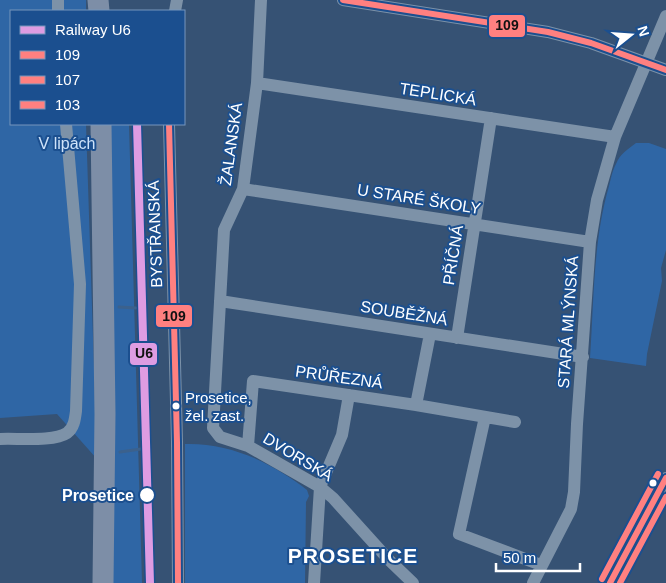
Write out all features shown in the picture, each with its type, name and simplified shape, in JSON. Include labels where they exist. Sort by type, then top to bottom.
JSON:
[{"type":"main road","points":[[101,125],[105,414],[103,583]]},
{"type":"street","name":"ŽALANSKÁ","points":[[220,437],[213,428],[224,230],[243,189],[257,82],[261,0]]},
{"type":"street","points":[[343,0],[548,32],[591,43],[666,70]]},
{"type":"street","name":"STARÁ MLÝNSKÁ","points":[[532,583],[571,509],[573,500],[590,242],[596,200],[615,137],[666,16]]},
{"type":"street","name":"TEPLICKÁ","points":[[257,82],[615,137]]},
{"type":"street","name":"PŘÍČNÁ","points":[[457,338],[491,118]]},
{"type":"street","points":[[0,439],[53,438],[68,432],[74,422],[76,411],[80,284],[66,125]]},
{"type":"street","name":"BYSTŘANSKÁ","points":[[168,125],[178,442],[178,583]]},
{"type":"street","name":"U STARÉ ŠKOLY","points":[[243,189],[590,242]]},
{"type":"street","name":"SOUBĚŽNÁ","points":[[220,301],[583,357]]},
{"type":"street","points":[[416,405],[430,334]]},
{"type":"street","name":"PRŮŘEZNÁ","points":[[248,446],[253,381],[515,422]]},
{"type":"street","points":[[314,583],[320,487],[342,434],[349,395]]},
{"type":"street","points":[[485,417],[459,534],[541,565]]},
{"type":"street","name":"DVORSKÁ","points":[[220,437],[248,446],[320,487],[333,498],[389,560],[413,583]]},
{"type":"street","points":[[610,583],[666,478]]},
{"type":"green space","name":"V lipách","points":[[0,0],[86,0],[86,10],[10,10],[10,125],[86,125],[97,459],[57,414],[0,418]]},
{"type":"green space","points":[[111,125],[129,125],[142,583],[111,583]]},
{"type":"green space","points":[[636,143],[649,143],[666,149],[666,250],[661,268],[662,281],[646,366],[590,358],[595,271],[604,207],[618,160],[624,152]]},
{"type":"green space","points":[[185,444],[198,444],[237,451],[273,467],[307,490],[309,496],[306,502],[305,583],[185,583]]},
{"type":"waterway","points":[[119,307],[136,308]]},
{"type":"waterway","points":[[120,452],[141,449]]},
{"type":"rail line","name":"U6","points":[[137,125],[150,583]]},
{"type":"transit line","name":"109","points":[[343,0],[548,32],[591,43],[666,70]]},
{"type":"transit line","name":"109","points":[[169,125],[177,442],[178,583]]},
{"type":"transit line","name":"103","points":[[602,579],[658,474]]},
{"type":"transit line","name":"109","points":[[610,583],[666,478]]},
{"type":"transit line","name":"107","points":[[620,583],[666,497]]},
{"type":"place","name":"Prosetice, žel. zast.","points":[[176,406]]},
{"type":"place","name":"Prosetice","points":[[147,495]]},
{"type":"district","name":"PROSETICE","points":[[353,555]]}]
